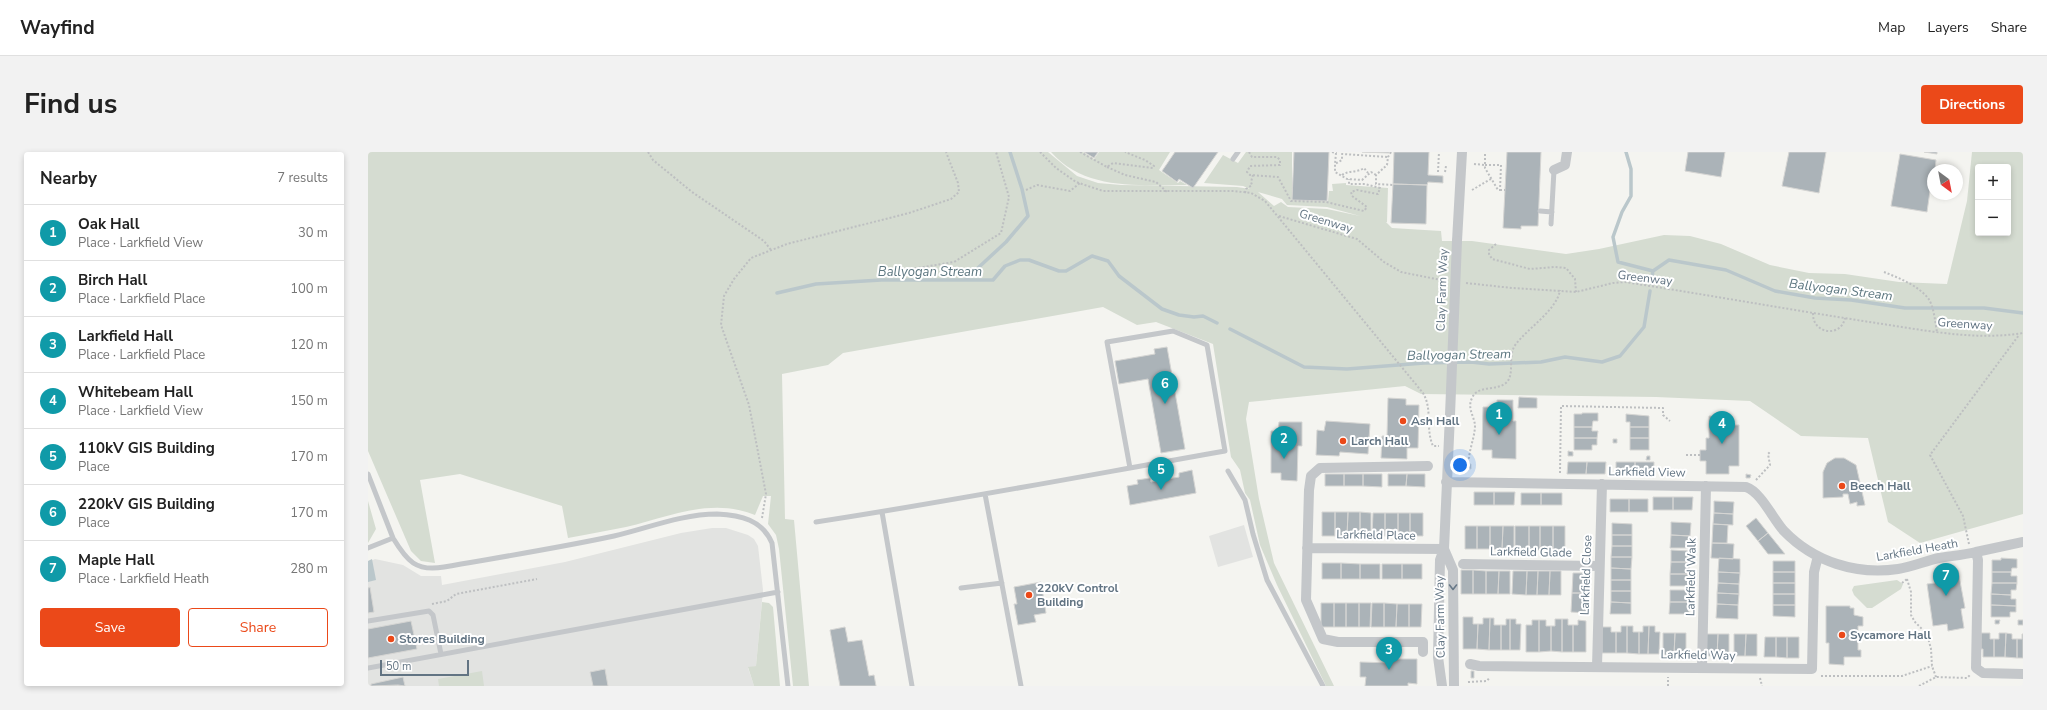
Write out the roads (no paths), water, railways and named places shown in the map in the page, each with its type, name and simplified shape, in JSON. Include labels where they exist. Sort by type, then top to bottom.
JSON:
[{"type":"street","name":"Clay Farm Way","points":[[1442,686],[1438,657],[1440,565],[1444,549],[1462,152]]},
{"type":"street","points":[[1554,170],[1565,164],[1567,152]]},
{"type":"street","points":[[1423,652],[1423,642],[1338,642],[1323,639],[1306,600],[1307,548],[1311,476],[1320,468],[1428,466]]},
{"type":"street","name":"Larkfield View","points":[[1446,482],[1706,486],[1750,489],[1756,493],[1784,530],[1797,542],[1818,556]]},
{"type":"street","name":"Larkfield Close","points":[[1597,667],[1602,484]]},
{"type":"street","name":"Larkfield Walk","points":[[1702,668],[1706,486]]},
{"type":"street","name":"Larkfield Heath","points":[[1818,556],[1860,571],[1879,571],[1906,568],[1937,559],[2023,542]]},
{"type":"street","name":"Larkfield Place","points":[[1307,548],[1444,549]]},
{"type":"street","name":"Clay Farm Way","points":[[1444,549],[1453,570],[1454,686]]},
{"type":"street","name":"Larkfield Heath","points":[[1976,552],[1978,560],[1976,668],[1983,673],[2023,674]]},
{"type":"street","name":"Larkfield Way","points":[[1470,664],[1479,666],[1812,669],[1814,572],[1818,556]]},
{"type":"street","name":"Larkfield Glade","points":[[1463,564],[1599,566]]},
{"type":"lane","points":[[1233,159],[1238,152]]},
{"type":"lane","points":[[1551,224],[1554,170]]},
{"type":"lane","points":[[1540,211],[1552,212]]},
{"type":"lane","points":[[816,522],[985,494],[1130,468],[1225,450],[1206,345],[1173,331],[1107,342],[1130,468]]},
{"type":"lane","points":[[1228,470],[1245,500],[1252,534],[1267,580],[1323,686]]},
{"type":"lane","points":[[368,474],[393,538],[410,560],[424,569],[432,569],[588,541],[684,517],[716,514],[750,520],[761,526],[772,543],[788,686]]},
{"type":"lane","points":[[985,494],[1021,686]]},
{"type":"lane","points":[[882,512],[912,686]]},
{"type":"lane","points":[[368,548],[393,538]]},
{"type":"lane","points":[[961,588],[1002,583]]},
{"type":"lane","points":[[368,668],[778,592]]},
{"type":"lane","points":[[368,621],[429,610],[433,615],[441,654]]},
{"type":"waterway","points":[[966,279],[1006,242],[1028,216],[1022,189],[1010,152]]},
{"type":"waterway","points":[[1626,152],[1631,169],[1631,196],[1622,212],[1613,237],[1618,262],[1653,271]]},
{"type":"waterway","name":"Ballyogan Stream","points":[[777,293],[816,284],[881,280],[993,280],[1005,266],[1020,260],[1029,260],[1059,271],[1066,271],[1092,256],[1108,261],[1119,276],[1162,309],[1179,315],[1194,317],[1203,316],[1217,323]]},
{"type":"waterway","name":"Ballyogan Stream","points":[[1651,283],[1653,271],[1669,260],[1726,270],[1775,291],[1815,298],[1851,300],[1905,308],[1984,308],[2023,313]]},
{"type":"waterway","name":"Ballyogan Stream","points":[[1230,329],[1304,367],[1347,369],[1424,363],[1471,362],[1489,364],[1541,362],[1565,357],[1602,362],[1620,356],[1644,327],[1650,291]]},
{"type":"place","name":"220kV GIS Building","points":[[1165,404]]},
{"type":"place","name":"Ash Hall","points":[[1403,421]]},
{"type":"place","name":"Oak Hall","points":[[1499,435]]},
{"type":"place","name":"Larch Hall","points":[[1343,441]]},
{"type":"place","name":"Whitebeam Hall","points":[[1722,444]]},
{"type":"place","name":"Birch Hall","points":[[1284,459]]},
{"type":"place","name":"Beech Hall","points":[[1842,486]]},
{"type":"place","name":"110kV GIS Building","points":[[1161,490]]},
{"type":"place","name":"220kV Control Building","points":[[1029,595]]},
{"type":"place","name":"Maple Hall","points":[[1946,596]]},
{"type":"place","name":"Sycamore Hall","points":[[1842,635]]},
{"type":"place","name":"Stores Building","points":[[391,639]]},
{"type":"place","name":"Larkfield Hall","points":[[1389,670]]}]
